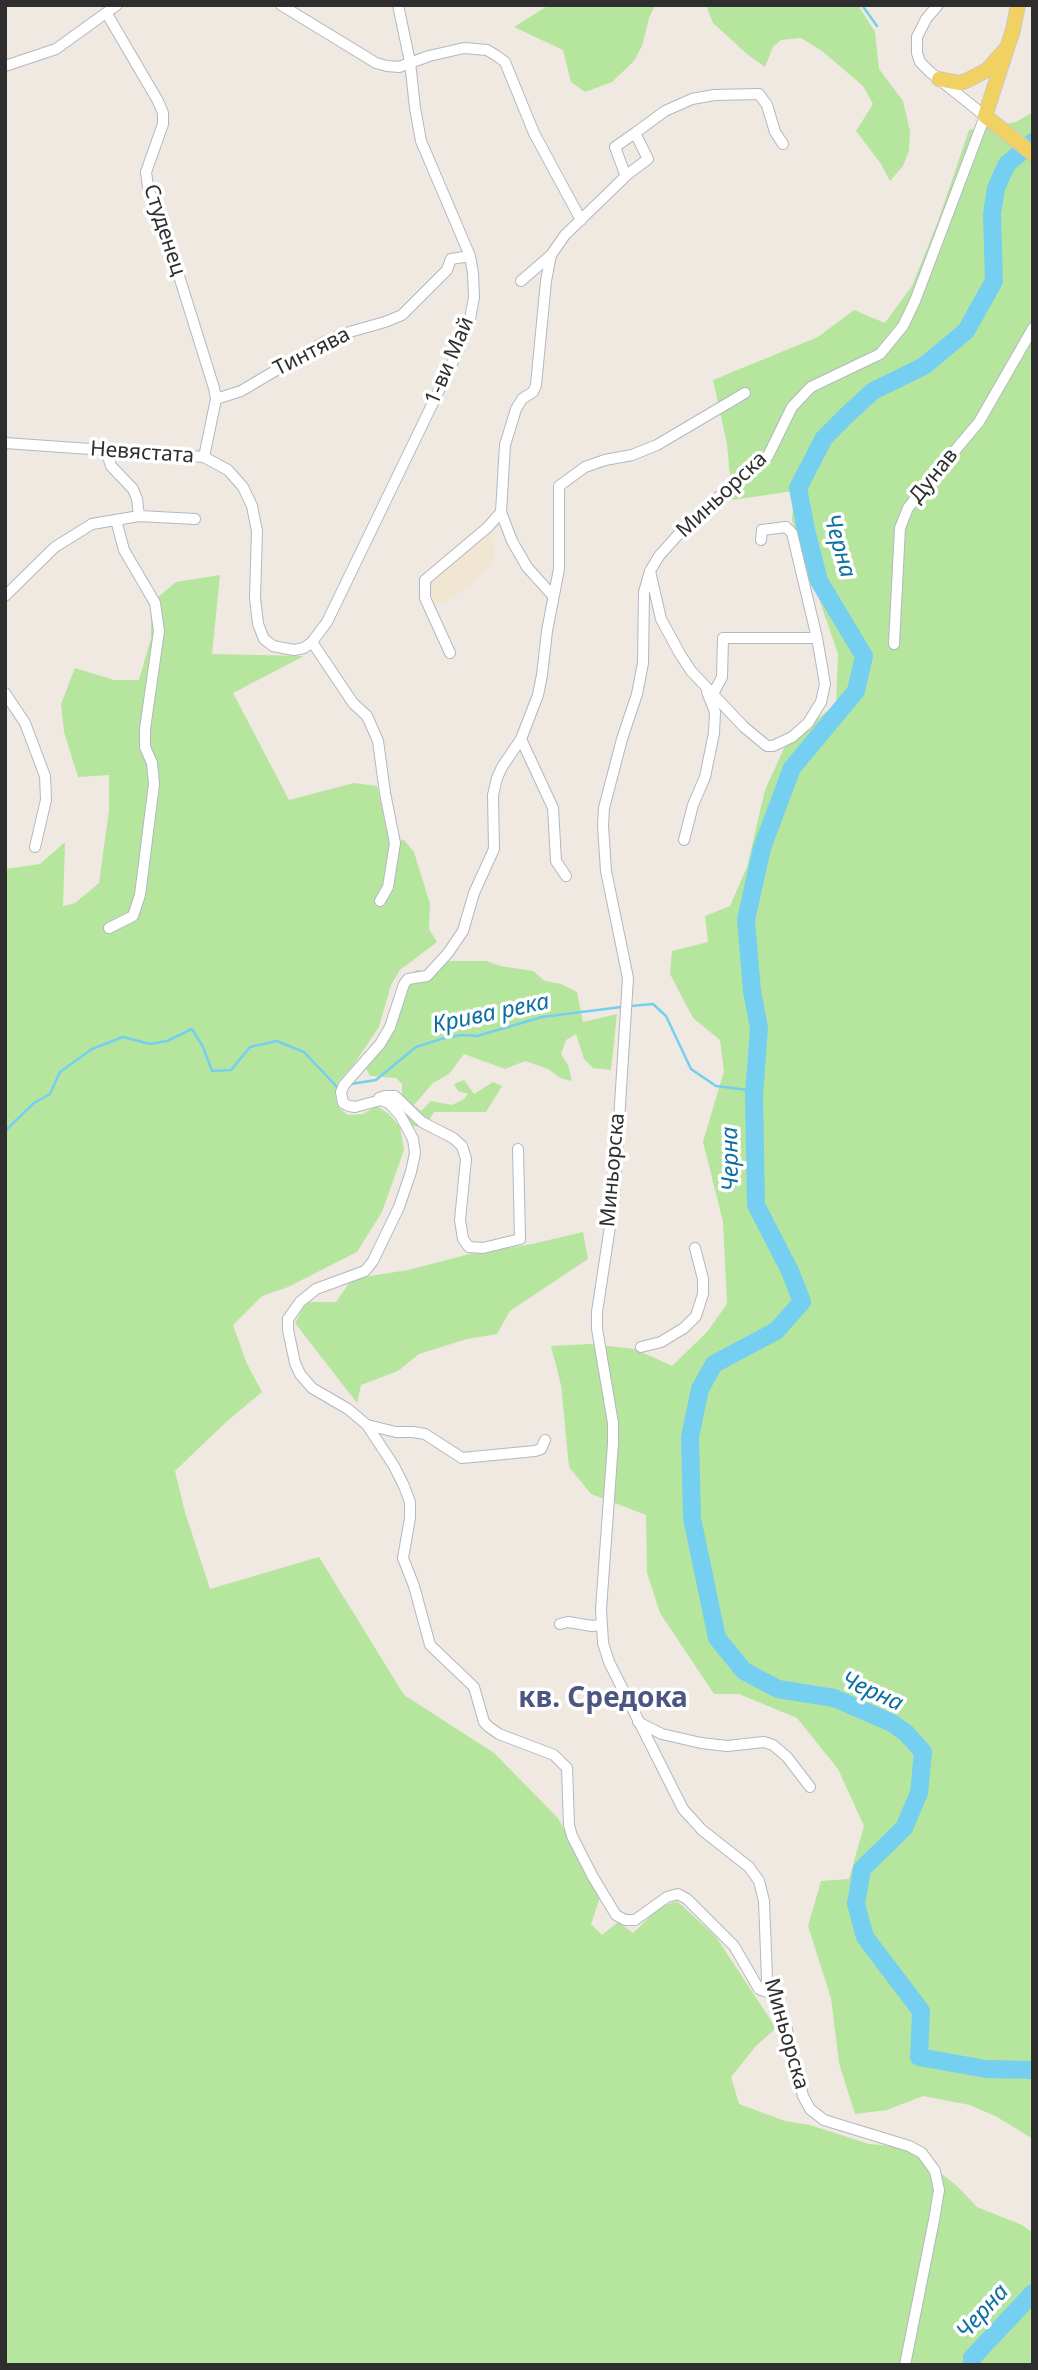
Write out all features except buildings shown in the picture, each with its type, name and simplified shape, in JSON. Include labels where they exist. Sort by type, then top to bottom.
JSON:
[{"type":"main road","points":[[1018,5],[1009,44],[985,116],[1033,154]]},
{"type":"main road","points":[[939,79],[960,83],[979,76],[1009,44]]},
{"type":"street","points":[[5,66],[56,49],[117,5]]},
{"type":"street","points":[[281,5],[376,63],[399,67],[464,48],[488,50],[505,62],[534,133],[581,220]]},
{"type":"street","name":"1-ви Май","points":[[312,642],[327,622],[457,353],[470,319],[474,298],[470,256],[421,141],[411,62],[398,5]]},
{"type":"street","points":[[938,5],[921,28],[916,46],[920,62],[985,116]]},
{"type":"street","name":"Студенец","points":[[107,14],[163,113],[163,124],[146,172],[167,248],[179,276],[214,388],[216,399],[204,457]]},
{"type":"street","points":[[628,174],[625,174],[615,147],[665,111],[692,99],[754,93],[762,96],[775,132],[783,144]]},
{"type":"street","name":"Миньорска","points":[[905,2365],[939,2190],[935,2171],[922,2153],[909,2146],[824,2120],[810,2109],[803,2096],[786,2026],[770,1993],[764,1901],[759,1881],[749,1867],[702,1830],[683,1809],[609,1662],[603,1643],[601,1625],[613,1443],[597,1312],[598,1291],[614,1200],[628,996],[626,962],[606,871],[603,826],[604,807],[637,694],[643,663],[643,592],[650,571],[659,556],[692,519],[768,456],[792,407],[811,387],[880,354],[891,343],[915,301],[985,116]]},
{"type":"street","points":[[553,596],[527,567],[500,512],[502,467],[509,425],[522,399],[533,392],[536,385],[551,255],[557,244],[581,220],[628,174],[648,159],[635,133]]},
{"type":"street","points":[[521,281],[551,255]]},
{"type":"street","name":"Тинтява","points":[[216,399],[241,391],[324,342],[402,315],[447,270],[451,259],[470,256]]},
{"type":"street","name":"Дунав","points":[[894,644],[900,527],[921,491],[979,422],[1033,328]]},
{"type":"street","points":[[518,1149],[520,1239],[483,1248],[468,1247],[463,1239],[460,1220],[466,1160],[462,1146],[414,1116],[395,1096],[385,1096],[355,1107],[343,1103],[341,1092],[380,1044],[390,1027],[404,984],[408,979],[428,976],[463,931],[474,893],[494,849],[493,795],[497,778],[521,739],[538,695],[560,551],[559,486],[584,467],[632,455],[657,444],[745,393]]},
{"type":"street","name":"Невястата","points":[[5,443],[204,457],[228,470],[243,487],[252,506],[257,531],[255,598],[258,624],[264,639],[273,646],[294,650],[304,648],[312,642]]},
{"type":"street","points":[[106,450],[111,466],[133,489],[139,516]]},
{"type":"street","points":[[450,653],[425,598],[425,580],[488,527],[500,512]]},
{"type":"street","points":[[5,596],[55,547],[93,524],[139,516],[195,519]]},
{"type":"street","points":[[109,928],[133,916],[140,895],[154,784],[152,763],[145,747],[145,729],[159,631],[155,603],[124,550],[116,520]]},
{"type":"street","points":[[650,571],[662,619],[680,654],[713,694],[766,746],[773,746],[792,737],[808,723],[825,690],[817,638],[792,533],[786,527],[762,530],[761,540]]},
{"type":"street","points":[[713,694],[722,677],[723,638],[817,638]]},
{"type":"street","points":[[312,642],[353,703],[367,716],[378,741],[395,843],[388,887],[380,901]]},
{"type":"street","points":[[684,840],[693,805],[705,777],[715,722],[714,707],[703,683]]},
{"type":"street","points":[[5,693],[25,723],[45,776],[46,800],[35,847]]},
{"type":"street","points":[[521,739],[553,808],[556,861],[566,876]]},
{"type":"street","points":[[376,1100],[388,1103],[400,1115],[413,1139],[415,1153],[399,1207],[382,1245],[365,1270],[316,1289],[300,1302],[288,1319],[295,1363],[312,1388],[348,1409],[367,1424],[394,1466],[410,1502],[410,1518],[402,1558],[414,1586],[430,1645],[474,1686],[484,1722],[489,1727],[554,1755],[567,1768],[569,1825],[572,1836],[616,1914],[625,1920],[635,1920],[667,1897],[678,1894],[687,1899],[734,1947],[758,1989],[770,1993]]},
{"type":"street","points":[[641,1347],[668,1338],[691,1323],[696,1316],[703,1294],[703,1279],[695,1248]]},
{"type":"street","points":[[367,1424],[396,1432],[425,1434],[462,1458],[535,1451],[541,1449],[545,1440]]},
{"type":"street","points":[[560,1624],[568,1622],[601,1625]]},
{"type":"street","points":[[638,1721],[662,1734],[701,1743],[727,1746],[764,1742],[773,1745],[810,1787]]},
{"type":"shaded area","points":[[490,524],[494,546],[493,562],[470,586],[443,604],[434,604],[427,579]]},
{"type":"green space","points":[[549,5],[655,5],[642,46],[634,61],[612,82],[585,92],[571,82],[563,50],[514,27]]},
{"type":"green space","points":[[706,5],[858,5],[875,32],[879,69],[903,101],[910,131],[909,151],[903,166],[890,181],[881,164],[856,131],[873,104],[863,86],[822,51],[801,38],[781,40],[773,47],[765,67],[713,23]]},
{"type":"green space","points":[[1033,112],[1033,2139],[997,2117],[970,2105],[923,2096],[887,2110],[855,2114],[839,2063],[831,1998],[808,1926],[821,1881],[849,1879],[864,1826],[838,1769],[797,1718],[739,1694],[714,1694],[660,1613],[647,1573],[646,1515],[591,1494],[569,1467],[561,1385],[551,1346],[590,1344],[635,1349],[672,1366],[707,1332],[727,1304],[723,1222],[703,1142],[724,1071],[720,1040],[693,1018],[670,974],[672,951],[708,942],[705,916],[730,906],[747,867],[765,790],[786,744],[836,704],[838,654],[792,520],[794,491],[732,500],[727,444],[713,380],[818,337],[854,310],[885,323],[912,286],[938,221],[969,130],[1016,122]]},
{"type":"green space","points":[[220,575],[212,654],[304,656],[233,693],[289,800],[354,783],[377,786],[390,842],[404,840],[414,852],[430,904],[429,929],[437,942],[400,970],[391,985],[379,1027],[338,1082],[335,1096],[339,1108],[348,1115],[363,1114],[377,1106],[389,1114],[400,1127],[404,1150],[382,1212],[357,1252],[288,1287],[262,1296],[233,1325],[247,1364],[262,1392],[175,1471],[210,1589],[319,1557],[404,1695],[494,1753],[558,1818],[600,1897],[591,1924],[602,1935],[618,1922],[633,1933],[660,1907],[677,1901],[716,1937],[776,2028],[756,2046],[731,2077],[739,2104],[785,2121],[810,2125],[869,2144],[908,2147],[958,2187],[977,2207],[1022,2225],[1033,2233],[1033,2365],[5,2365],[5,869],[40,864],[65,842],[63,906],[75,903],[99,883],[109,810],[109,775],[78,777],[64,732],[61,704],[75,668],[114,680],[139,680],[151,638],[151,603],[176,582]]},
{"type":"green space","points":[[447,961],[487,961],[500,966],[533,971],[545,981],[561,984],[577,992],[583,1022],[617,1014],[611,1070],[593,1068],[584,1059],[576,1034],[566,1040],[561,1054],[568,1065],[572,1081],[525,1061],[505,1069],[464,1054],[449,1074],[433,1083],[414,1105],[421,1111],[431,1101],[452,1105],[468,1094],[458,1091],[454,1084],[464,1080],[474,1094],[493,1082],[502,1086],[486,1112],[434,1112],[425,1127],[411,1126],[402,1084],[396,1078],[370,1076],[364,1065],[377,1048],[408,977],[416,970],[426,971]]},
{"type":"green space","points":[[583,1232],[588,1259],[510,1311],[497,1334],[467,1339],[419,1354],[398,1371],[361,1385],[357,1403],[295,1323],[306,1302],[336,1302],[352,1279],[408,1270],[470,1254]]},
{"type":"waterway","points":[[862,5],[877,26]]},
{"type":"waterway","name":"Черна","points":[[1033,142],[1007,164],[996,188],[992,214],[994,281],[966,331],[924,366],[873,391],[848,414],[824,438],[798,488],[819,581],[864,656],[856,691],[792,768],[762,848],[746,920],[752,991],[759,1028],[754,1095],[756,1205],[790,1271],[802,1302],[776,1331],[714,1364],[700,1389],[690,1437],[692,1518],[717,1638],[744,1671],[778,1689],[834,1698],[892,1723],[906,1733],[923,1752],[919,1793],[904,1828],[862,1869],[856,1904],[865,1937],[921,2011],[919,2057],[986,2069],[1033,2070]]},
{"type":"waterway","name":"Крива река","points":[[631,1006],[653,1004],[666,1016],[691,1069],[716,1086],[748,1090],[754,1095]]},
{"type":"waterway","name":"Крива река","points":[[351,1084],[376,1080],[416,1047],[441,1039],[461,1035],[477,1036],[542,1017],[621,1007]]},
{"type":"waterway","name":"Крива река","points":[[5,1131],[34,1103],[50,1094],[60,1072],[92,1049],[123,1037],[150,1044],[167,1041],[192,1029],[203,1047],[212,1071],[231,1070],[250,1047],[277,1041],[304,1052],[338,1088]]},
{"type":"waterway","name":"Черна","points":[[972,2365],[972,2358],[1033,2293]]},
{"type":"district","name":"кв. Средока","points":[[603,1699]]}]
